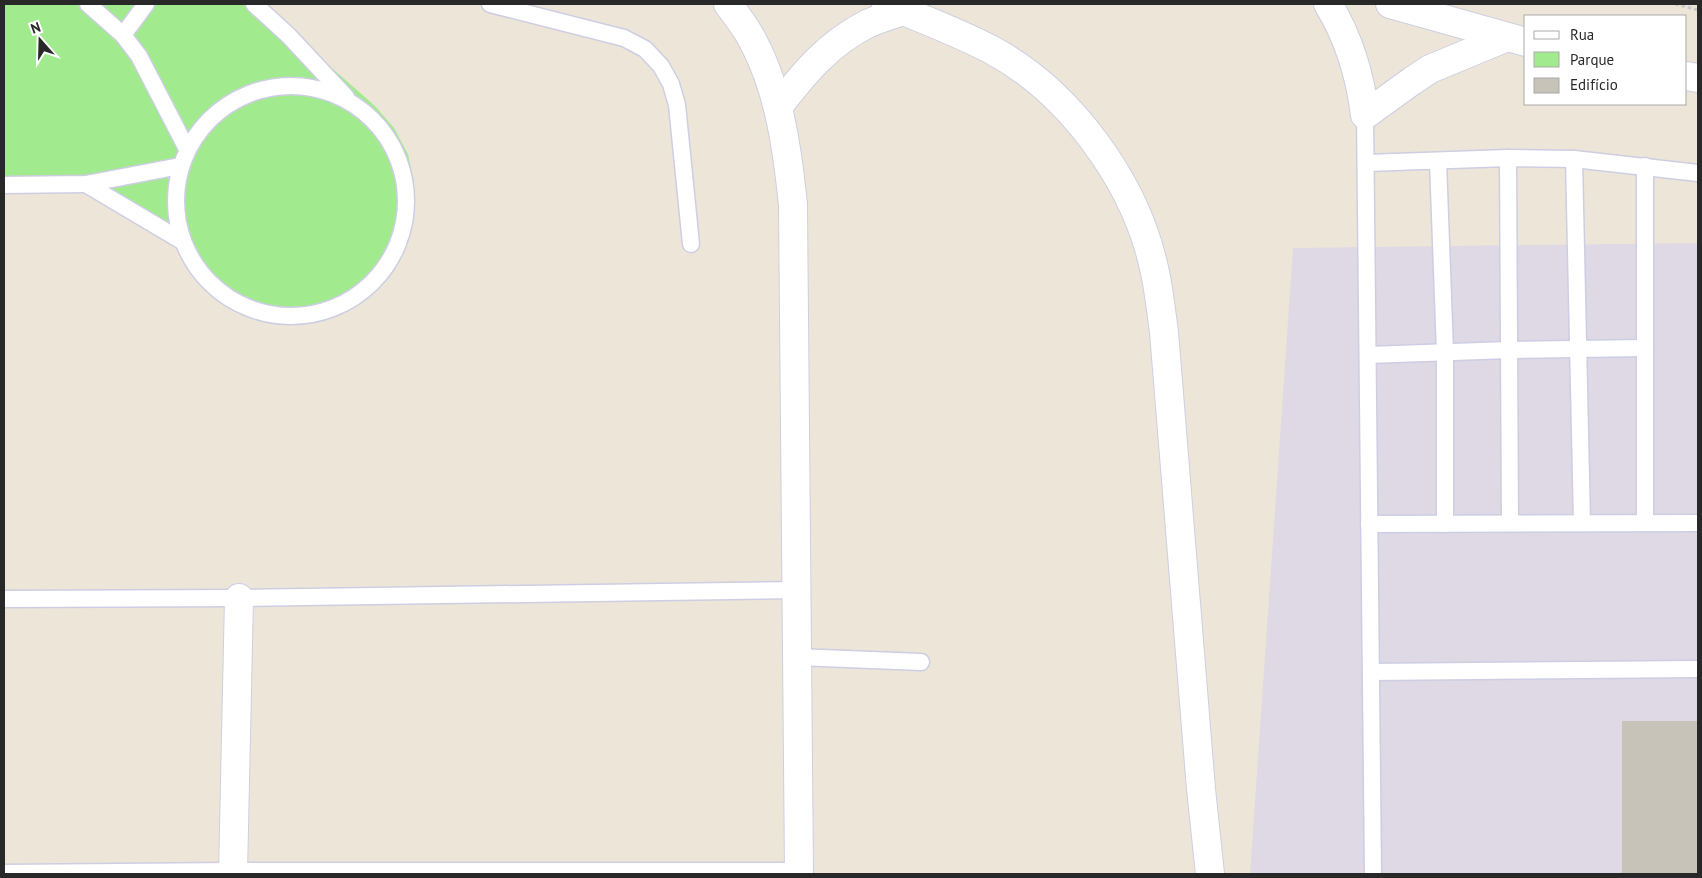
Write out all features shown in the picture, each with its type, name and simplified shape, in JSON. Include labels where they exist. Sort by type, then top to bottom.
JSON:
[{"type":"street","points":[[728,4],[746,29],[763,64],[778,107],[788,158],[793,205],[799,873]]},
{"type":"street","points":[[1328,4],[1345,36],[1355,64],[1362,91],[1365,115],[1430,69],[1516,40]]},
{"type":"street","points":[[1390,4],[1516,40]]},
{"type":"street","points":[[778,107],[804,73],[830,48],[895,7],[991,50],[1039,81],[1074,116],[1108,160],[1137,215],[1154,268],[1164,332],[1200,779],[1210,874]]},
{"type":"street","points":[[233,872],[239,598]]},
{"type":"lane","points":[[88,4],[123,34],[139,56],[187,149]]},
{"type":"lane","points":[[123,34],[146,4]]},
{"type":"lane","points":[[254,4],[288,35],[349,100],[374,120],[393,146],[404,175],[407,206],[401,238],[387,266],[366,290],[339,307],[308,316],[276,316],[246,308],[218,292],[196,269],[182,241],[175,216],[175,191],[180,166],[187,149],[205,123],[229,103],[258,90],[289,85],[320,89],[349,100]]},
{"type":"lane","points":[[490,4],[624,38],[645,49],[661,66],[672,84],[677,105],[691,244]]},
{"type":"lane","points":[[1365,115],[1372,874]]},
{"type":"lane","points":[[1366,163],[1508,158],[1574,159],[1698,173]]},
{"type":"lane","points":[[1508,158],[1510,524]]},
{"type":"lane","points":[[1574,159],[1582,523]]},
{"type":"lane","points":[[1438,160],[1445,352],[1445,524]]},
{"type":"lane","points":[[4,185],[86,184],[180,166]]},
{"type":"lane","points":[[1645,523],[1646,166]]},
{"type":"lane","points":[[86,184],[182,241]]},
{"type":"lane","points":[[1368,355],[1645,348]]},
{"type":"lane","points":[[1369,524],[1698,523]]},
{"type":"lane","points":[[4,598],[239,598],[796,590]]},
{"type":"lane","points":[[797,657],[920,662]]},
{"type":"lane","points":[[1371,672],[1698,669]]},
{"type":"lane","points":[[4,873],[799,873]]},
{"type":"path","points":[[1675,4],[1698,10]]},
{"type":"shaded area","points":[[1698,243],[1698,874],[1250,874],[1293,248]]},
{"type":"green space","points":[[4,4],[259,4],[375,106],[394,128],[408,154],[414,183],[412,218],[400,251],[378,279],[354,297],[325,309],[295,312],[264,308],[236,296],[211,277],[192,252],[84,186],[4,187]]},
{"type":"building","points":[[1622,721],[1698,721],[1698,874],[1622,874]]}]
